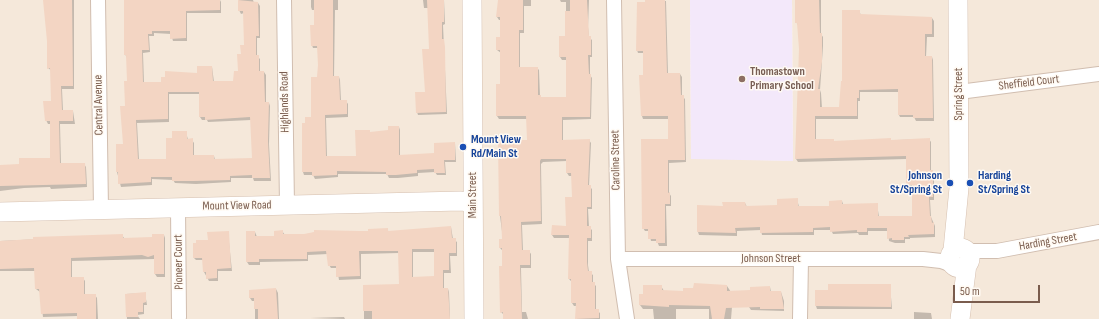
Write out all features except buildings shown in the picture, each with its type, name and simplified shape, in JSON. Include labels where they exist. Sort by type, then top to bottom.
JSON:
[{"type":"street","name":"Central Avenue","points":[[98,0],[100,209]]},
{"type":"street","name":"Highlands Road","points":[[284,0],[287,205]]},
{"type":"street","name":"Main Street","points":[[472,0],[474,319]]},
{"type":"street","name":"Caroline Street","points":[[614,0],[618,259],[627,319]]},
{"type":"street","name":"Spring Street","points":[[958,0],[960,319]]},
{"type":"street","name":"Sheffield Court","points":[[959,92],[1099,74]]},
{"type":"street","name":"Mount View Road","points":[[0,212],[461,201],[474,203]]},
{"type":"street","name":"Pioneer Court","points":[[178,207],[179,317]]},
{"type":"street","name":"Harding Street","points":[[960,258],[1099,232]]},
{"type":"street","name":"Johnson Street","points":[[618,259],[960,258]]},
{"type":"street","points":[[800,319],[801,259]]},
{"type":"shaded area","points":[[0,0],[690,0],[691,158],[793,161],[792,0],[1099,0],[1099,319],[0,319]]},
{"type":"shaded area","name":"Thomastown Primary School","points":[[690,0],[792,0],[793,161],[691,159]]},
{"type":"place","name":"Thomastown Primary School","points":[[742,79]]},
{"type":"place","name":"Mount View Rd/Main St","points":[[463,147]]},
{"type":"place","name":"Johnson St/Spring St","points":[[950,183]]},
{"type":"place","name":"Harding St/Spring St","points":[[970,183]]}]
